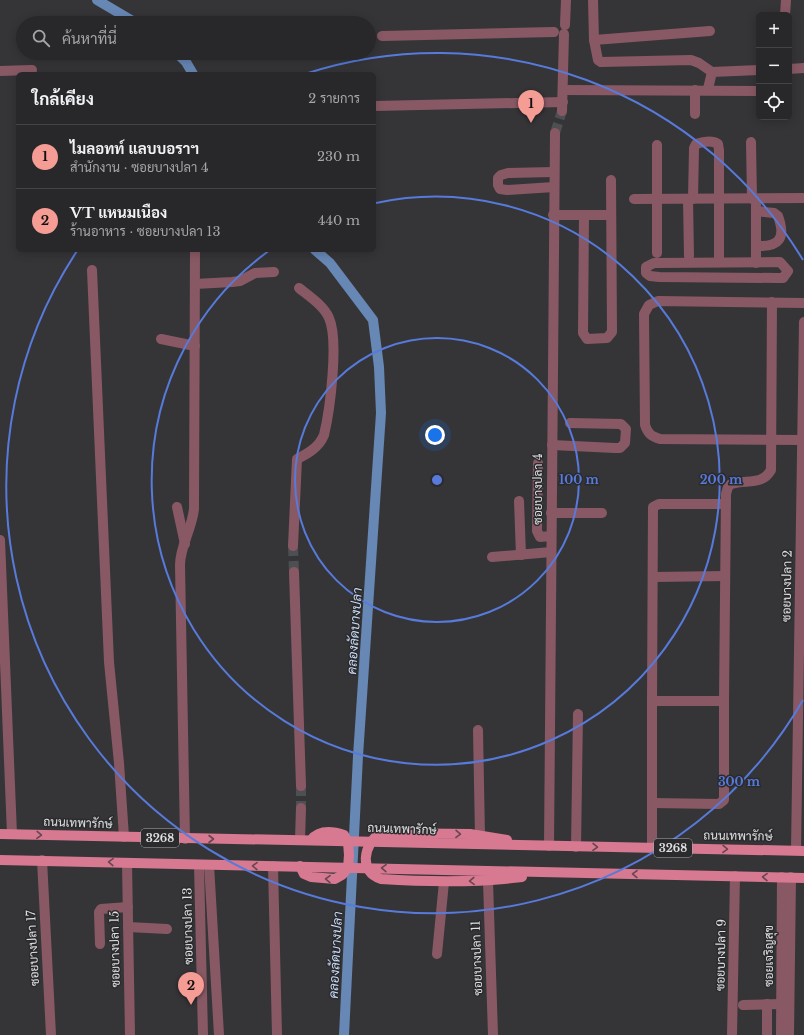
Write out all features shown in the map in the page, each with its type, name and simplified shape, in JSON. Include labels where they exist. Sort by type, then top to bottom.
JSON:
[{"type":"main road","points":[[304,866],[304,874],[318,878],[335,879],[342,875],[348,868],[348,842],[344,835],[336,833],[320,833],[316,834],[310,840]]},
{"type":"main road","points":[[545,846],[480,836],[380,833],[370,842],[366,856],[369,871],[373,876],[381,879],[444,882],[488,881],[552,873]]},
{"type":"main road","name":"ถนนเทพารักษ์","points":[[0,834],[576,847],[800,850]]},
{"type":"main road","name":"3268","points":[[0,860],[804,878]]},
{"type":"street","points":[[376,106],[563,106],[566,0]]},
{"type":"street","points":[[592,0],[596,58],[601,62],[690,60],[699,63],[712,72],[756,70]]},
{"type":"street","points":[[785,12],[786,0]]},
{"type":"street","points":[[594,40],[710,31]]},
{"type":"street","points":[[382,36],[554,32]]},
{"type":"street","points":[[792,69],[804,68]]},
{"type":"street","points":[[0,71],[32,70]]},
{"type":"street","points":[[708,89],[712,72]]},
{"type":"street","points":[[563,90],[756,90]]},
{"type":"street","points":[[695,90],[695,114]]},
{"type":"street","name":"ซอยบางปลา 4","points":[[545,846],[551,552],[554,133]]},
{"type":"street","points":[[689,256],[694,148],[696,144],[701,142],[715,142],[718,144],[719,150],[719,257]]},
{"type":"street","points":[[751,142],[756,211],[756,263]]},
{"type":"street","points":[[657,145],[657,253]]},
{"type":"street","points":[[554,172],[508,173],[501,175],[498,178],[498,185],[500,189],[554,188]]},
{"type":"street","points":[[584,216],[583,333],[588,339],[607,338],[612,332],[611,180]]},
{"type":"street","points":[[634,199],[804,198]]},
{"type":"street","points":[[756,211],[774,213],[778,216],[781,237],[774,245],[756,246]]},
{"type":"street","points":[[553,215],[584,216],[611,214]]},
{"type":"street","points":[[185,839],[180,556],[193,523],[194,509],[195,252]]},
{"type":"street","points":[[780,262],[787,269],[787,275],[777,278],[659,277],[650,276],[646,273],[646,267],[654,263],[756,263],[780,262]]},
{"type":"street","points":[[92,270],[109,662],[119,763],[124,837]]},
{"type":"street","points":[[195,284],[240,281],[255,273],[274,272]]},
{"type":"street","points":[[293,546],[297,459],[314,450],[322,441],[332,378],[332,334],[329,317],[299,288]]},
{"type":"street","points":[[802,440],[660,439],[652,436],[648,432],[645,419],[644,314],[650,305],[658,301],[804,303]]},
{"type":"street","points":[[652,803],[719,804],[724,800],[726,504],[728,487],[731,484],[759,481],[768,476],[771,470],[772,302]]},
{"type":"street","name":"ซอยบางปลา 2","points":[[800,850],[804,322]]},
{"type":"street","points":[[161,339],[195,346]]},
{"type":"street","points":[[552,445],[620,448],[625,443],[626,429],[621,424],[570,423]]},
{"type":"street","points":[[538,462],[537,531],[540,536],[551,536]]},
{"type":"street","points":[[519,501],[521,555]]},
{"type":"street","points":[[652,848],[653,512],[655,504],[726,504]]},
{"type":"street","points":[[177,507],[185,544]]},
{"type":"street","points":[[551,513],[602,513]]},
{"type":"street","points":[[0,540],[12,834]]},
{"type":"street","points":[[492,557],[551,552]]},
{"type":"street","points":[[294,572],[301,786]]},
{"type":"street","points":[[654,577],[725,576]]},
{"type":"street","points":[[652,701],[724,702]]},
{"type":"street","points":[[576,847],[578,714]]},
{"type":"street","points":[[478,730],[480,836]]},
{"type":"street","points":[[301,808],[310,840]]},
{"type":"street","name":"ซอยบางปลา 17","points":[[42,860],[51,1035]]},
{"type":"street","name":"ซอยบางปลา 15","points":[[127,863],[130,1035]]},
{"type":"street","points":[[204,865],[219,1035]]},
{"type":"street","name":"ซอยบางปลา 13","points":[[203,1035],[204,865]]},
{"type":"street","points":[[273,866],[278,1035]]},
{"type":"street","name":"ซอยบางปลา 9","points":[[732,1035],[735,876]]},
{"type":"street","points":[[787,877],[789,1035]]},
{"type":"street","name":"ซอยเจริญสุข","points":[[781,1035],[787,877]]},
{"type":"street","name":"ซอยบางปลา 11","points":[[488,881],[493,1035]]},
{"type":"street","points":[[437,954],[444,882]]},
{"type":"street","points":[[100,944],[99,912],[101,909],[128,907]]},
{"type":"street","points":[[128,927],[167,929]]},
{"type":"street","points":[[767,1004],[767,1035]]},
{"type":"street","points":[[743,1005],[782,1004]]},
{"type":"waterway","name":"คลองลัดบางปลา","points":[[97,0],[124,16]]},
{"type":"waterway","name":"คลองลัดบางปลา","points":[[184,60],[192,72]]},
{"type":"waterway","name":"คลองลัดบางปลา","points":[[317,252],[330,263],[373,320],[379,367],[381,413],[358,756],[344,1035]]},
{"type":"tunnel","points":[[555,133],[562,111]]},
{"type":"tunnel","points":[[293,546],[294,572]]},
{"type":"tunnel","points":[[301,786],[301,808]]},
{"type":"place","name":"ไมลอทท์ แลบบอราฯ","points":[[531,123]]},
{"type":"place","name":"VT แหนมเนือง","points":[[191,1005]]}]
